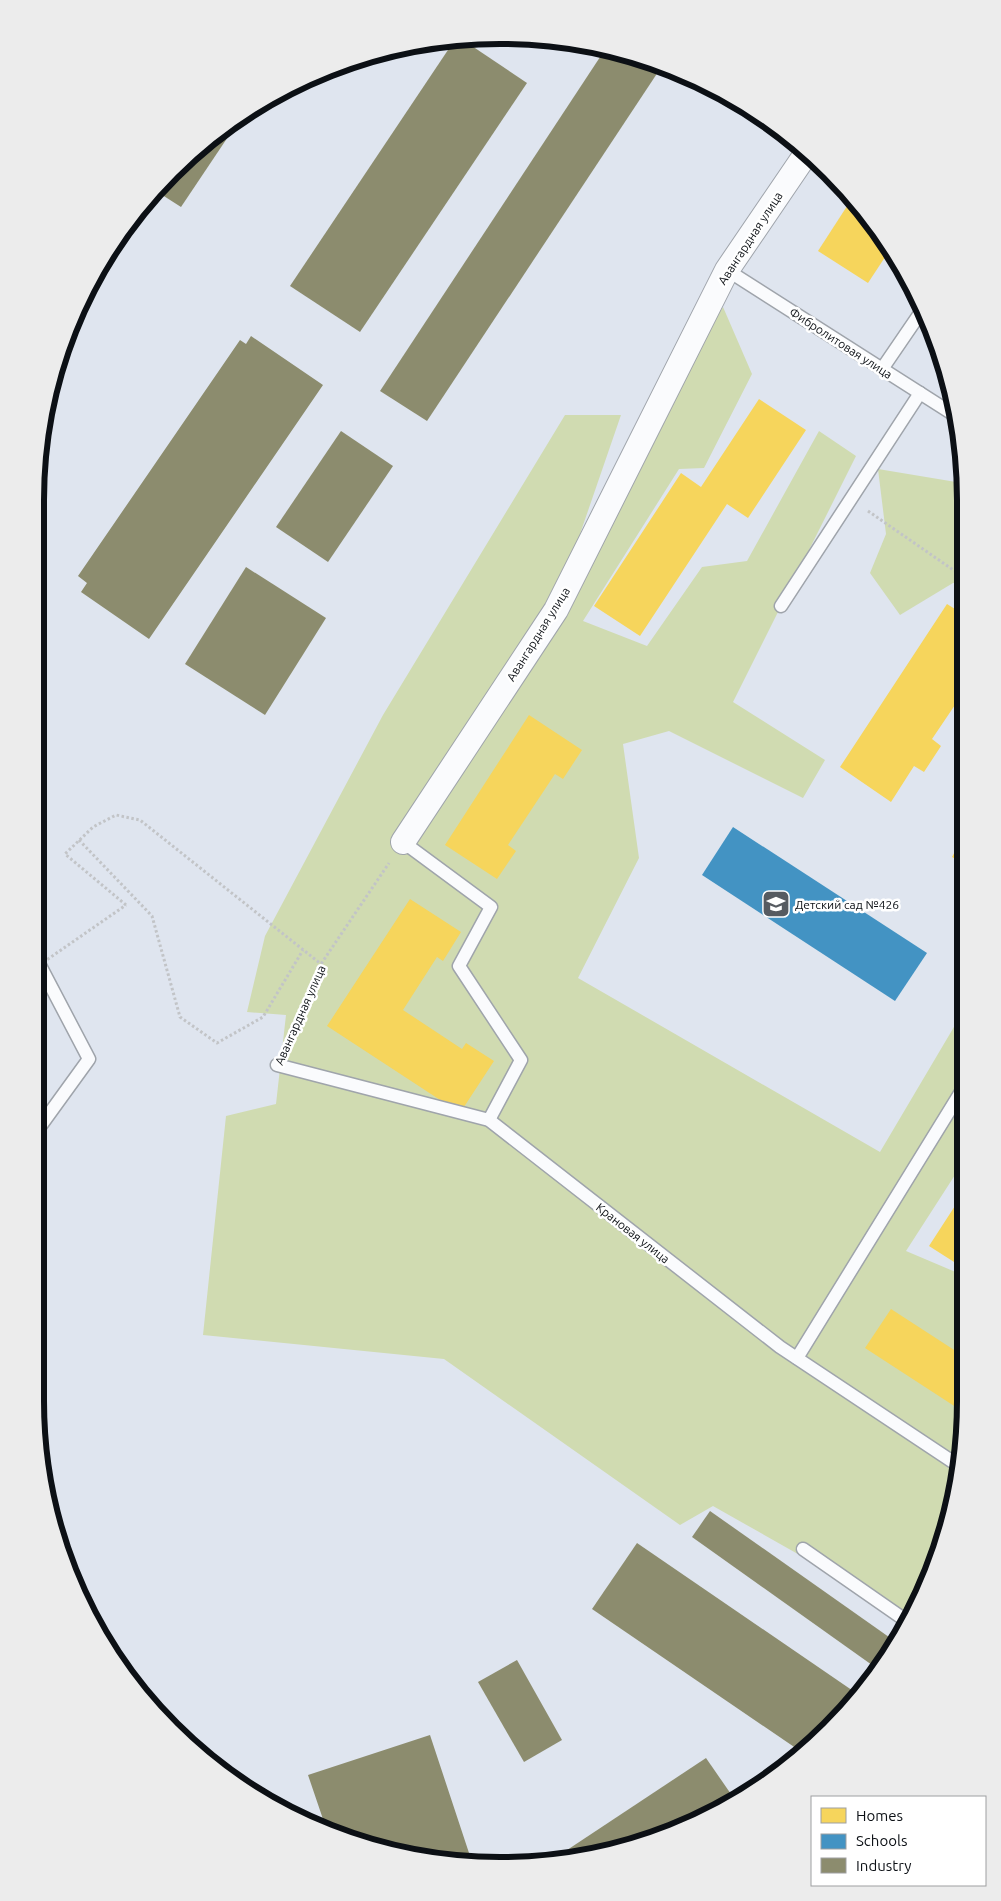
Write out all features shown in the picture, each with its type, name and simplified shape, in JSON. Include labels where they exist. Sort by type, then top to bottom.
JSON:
[{"type":"street","name":"Авангардная улица","points":[[404,842],[556,610],[727,270],[803,158]]},
{"type":"lane","name":"Фибролитовая улица","points":[[727,270],[948,411]]},
{"type":"lane","points":[[882,370],[918,317]]},
{"type":"lane","points":[[781,606],[920,393]]},
{"type":"lane","points":[[404,842],[490,907],[459,966],[521,1060],[489,1120]]},
{"type":"lane","points":[[44,972],[89,1059],[44,1121]]},
{"type":"lane","name":"Крановая улица","points":[[278,1065],[489,1120],[797,1358],[953,1462]]},
{"type":"lane","points":[[797,1358],[957,1098]]},
{"type":"lane","points":[[803,1549],[902,1618]]},
{"type":"path","points":[[851,499],[957,573]]},
{"type":"path","points":[[44,962],[126,905],[65,854],[93,827],[116,816],[140,820],[321,964]]},
{"type":"path","points":[[79,840],[152,916],[180,1017],[218,1043],[263,1018],[303,950]]},
{"type":"path","name":"Авангардная улица","points":[[278,1065],[321,964],[404,842]]},
{"type":"green space","points":[[723,307],[752,374],[704,468],[679,469],[583,621],[647,646],[702,567],[747,561],[819,431],[856,456],[733,702],[825,760],[803,798],[669,731],[623,744],[639,858],[578,978],[880,1152],[957,1022],[957,1172],[906,1251],[957,1273],[956,1430],[953,1460],[942,1519],[922,1575],[904,1614],[713,1506],[680,1525],[444,1359],[203,1335],[226,1116],[276,1104],[286,1015],[247,1012],[265,936],[383,715],[565,415],[621,415],[580,534]]},
{"type":"green space","points":[[878,469],[956,482],[957,583],[953,583],[900,615],[870,573],[886,534]]},
{"type":"building: Homes","points":[[848,204],[886,256],[868,283],[818,251]]},
{"type":"building: Homes","points":[[759,399],[806,430],[748,518],[727,504],[640,636],[594,606],[681,473],[701,487]]},
{"type":"building: Homes","points":[[947,604],[957,610],[957,706],[955,705],[932,739],[941,746],[924,772],[914,766],[891,802],[840,767]]},
{"type":"building: Homes","points":[[529,715],[582,750],[563,779],[555,774],[508,845],[516,851],[497,879],[445,845]]},
{"type":"building: Homes","points":[[957,848],[957,860],[952,857]]},
{"type":"building: Homes","points":[[410,899],[461,932],[443,961],[437,957],[403,1010],[462,1049],[466,1043],[494,1061],[460,1113],[327,1026]]},
{"type":"building: Homes","points":[[957,1203],[957,1264],[929,1246]]},
{"type":"building: Homes","points":[[891,1309],[957,1352],[957,1408],[865,1348]]},
{"type":"building: Schools","points":[[733,827],[927,953],[895,1001],[702,875]]},
{"type":"building: Industry","points":[[470,45],[527,83],[360,332],[290,286],[450,47]]},
{"type":"building: Industry","points":[[601,55],[619,59],[658,72],[427,421],[380,391]]},
{"type":"building: Industry","points":[[232,131],[181,207],[161,195],[199,157]]},
{"type":"building: Industry","points":[[251,336],[323,385],[149,639],[81,592],[87,583],[78,576],[240,340],[246,344]]},
{"type":"building: Industry","points":[[341,431],[393,466],[328,562],[276,527]]},
{"type":"building: Industry","points":[[246,567],[326,618],[265,715],[185,664]]},
{"type":"building: Industry","points":[[710,1511],[890,1638],[872,1665],[692,1537]]},
{"type":"building: Industry","points":[[637,1543],[853,1691],[796,1749],[592,1609]]},
{"type":"building: Industry","points":[[517,1660],[562,1740],[524,1762],[478,1682]]},
{"type":"building: Industry","points":[[430,1735],[470,1856],[441,1853],[382,1842],[324,1821],[308,1775]]},
{"type":"building: Industry","points":[[706,1758],[731,1795],[703,1810],[647,1833],[619,1842],[563,1852]]},
{"type":"place","name":"Детский сад №426","points":[[776,904]]}]
